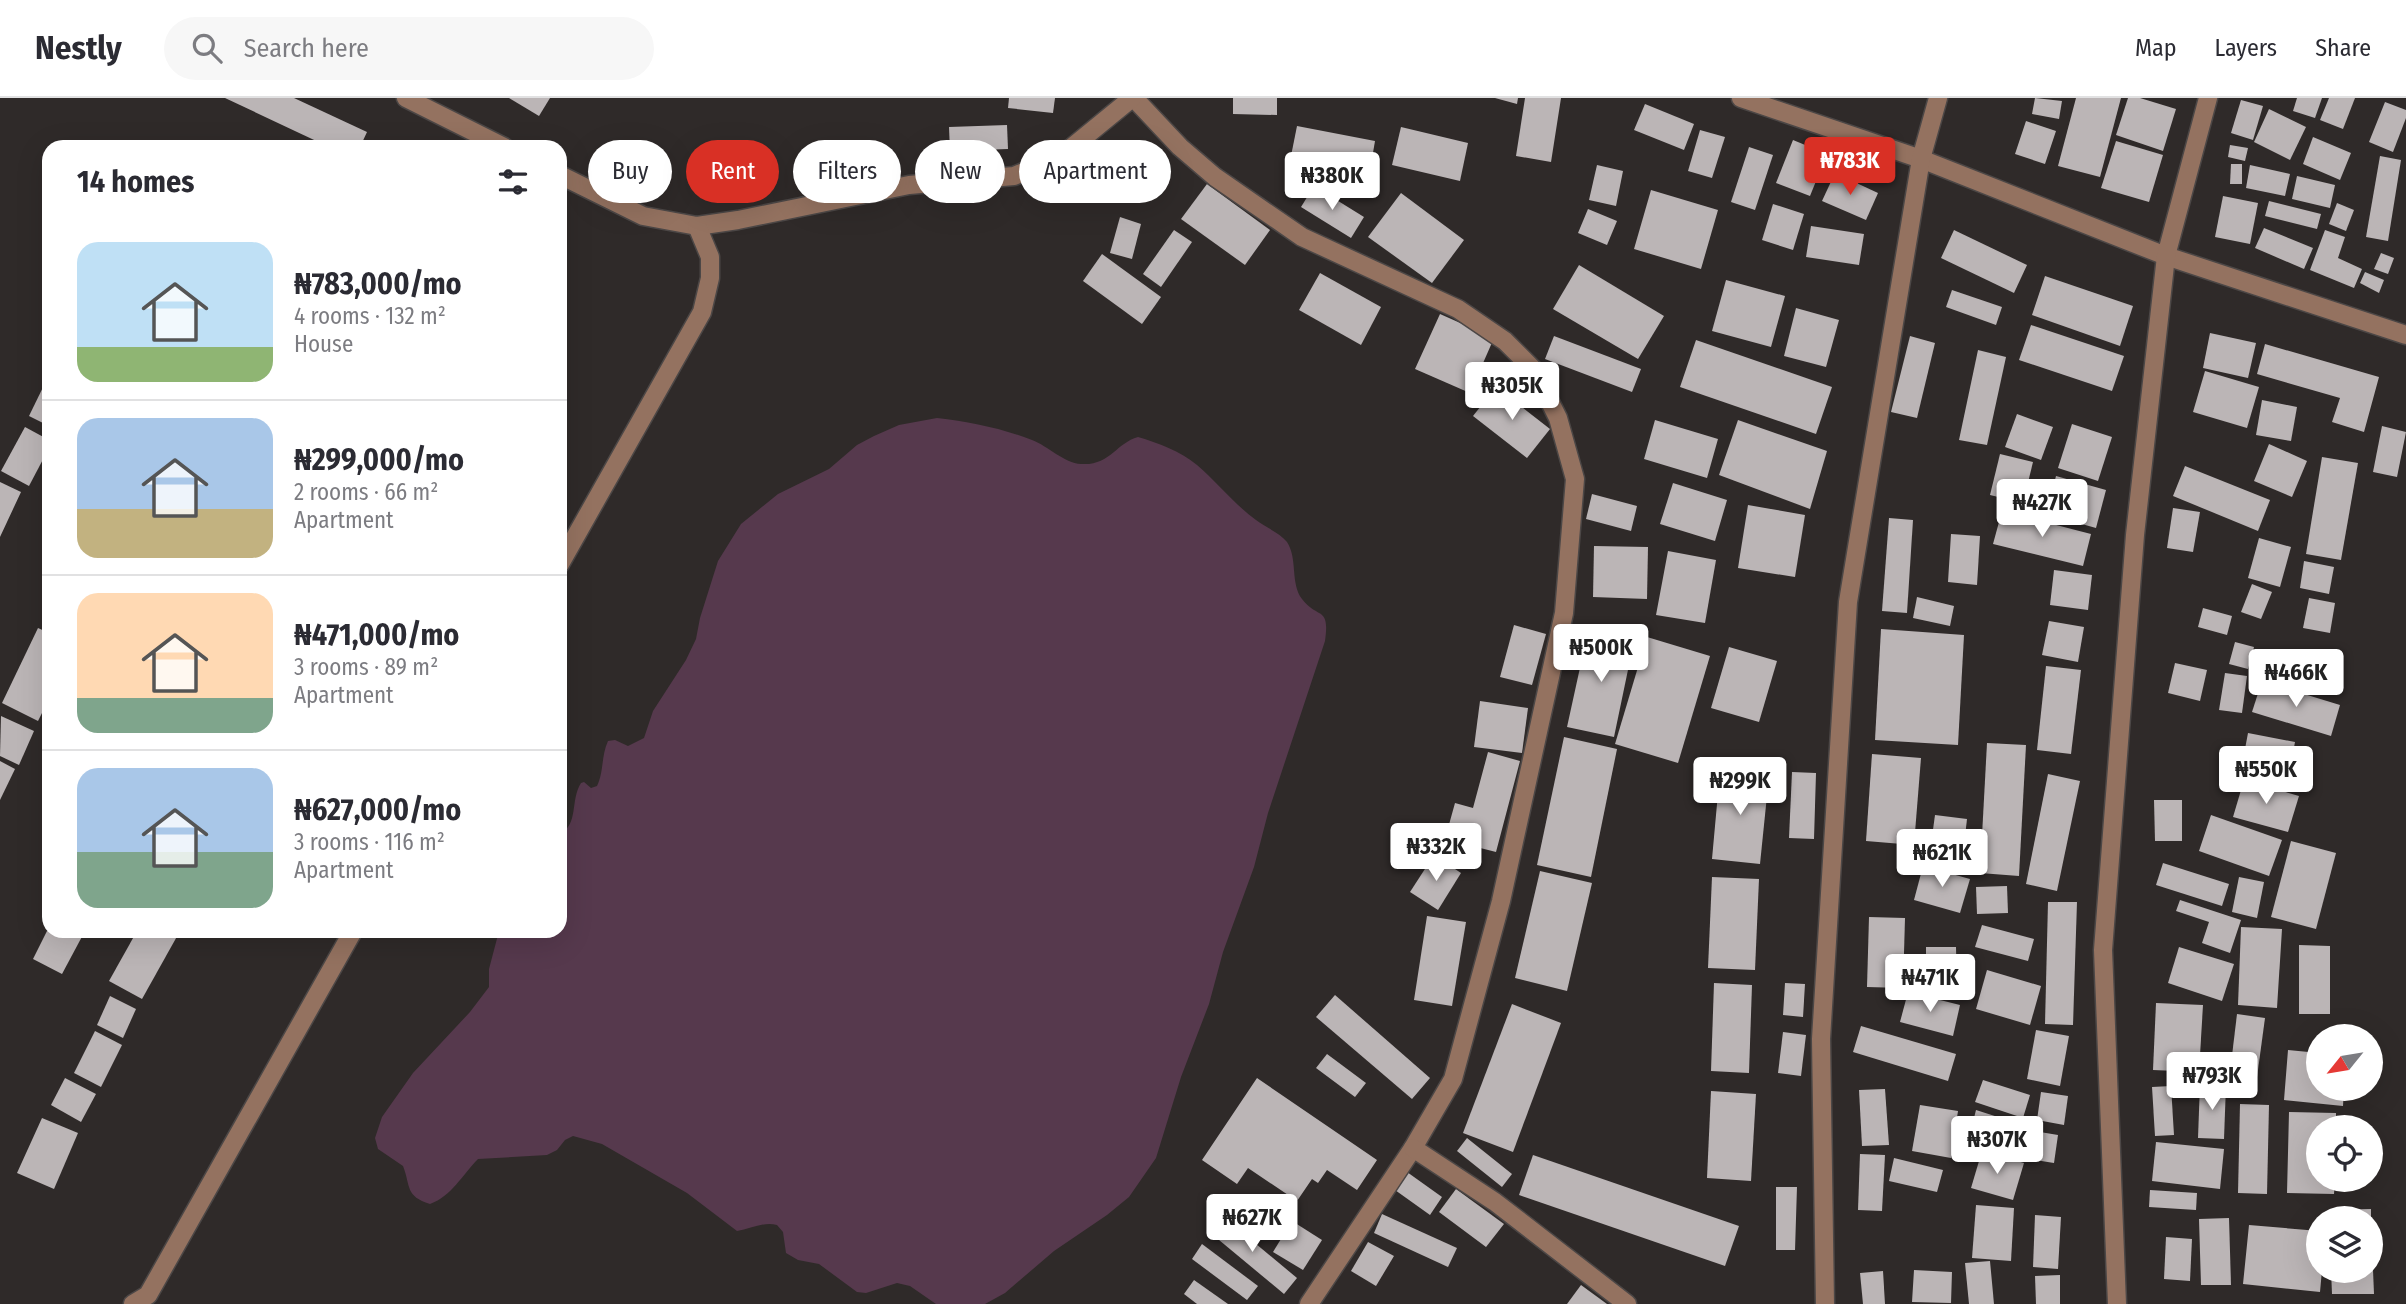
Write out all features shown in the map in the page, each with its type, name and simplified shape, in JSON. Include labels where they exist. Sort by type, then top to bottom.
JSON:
[{"type":"street","points":[[407,98],[490,140]]},
{"type":"street","points":[[567,178],[643,216],[697,226],[909,185],[1014,176],[1071,148],[1133,98],[1180,147],[1215,177],[1302,237],[1458,309],[1506,341],[1534,370],[1558,418],[1575,479],[1564,613],[1501,901],[1453,1079],[1413,1148],[1309,1304]]},
{"type":"street","points":[[1741,98],[1922,159],[2166,256],[2406,335]]},
{"type":"street","points":[[1825,1304],[1821,1039],[1848,602],[1922,159],[1938,98]]},
{"type":"street","points":[[2117,1304],[2103,950],[2135,536],[2166,256],[2208,98]]},
{"type":"street","points":[[567,552],[702,313],[710,278],[710,257],[697,226]]},
{"type":"street","points":[[133,1304],[148,1295],[350,938]]},
{"type":"street","points":[[1413,1148],[1495,1202],[1627,1304]]},
{"type":"shaded area","points":[[937,418],[985,426],[1038,443],[1068,461],[1081,464],[1091,464],[1106,458],[1138,437],[1161,445],[1197,465],[1248,514],[1287,542],[1298,593],[1326,622],[1325,641],[1268,813],[1254,867],[1223,952],[1209,1004],[1181,1077],[1156,1158],[1129,1197],[1054,1251],[1005,1293],[985,1304],[936,1304],[910,1286],[897,1283],[866,1293],[857,1292],[819,1264],[798,1260],[786,1253],[783,1232],[777,1225],[762,1225],[737,1231],[687,1193],[602,1144],[573,1136],[547,1155],[478,1159],[445,1196],[430,1204],[416,1198],[410,1190],[403,1166],[378,1149],[375,1138],[382,1117],[413,1073],[470,1012],[489,987],[489,969],[497,938],[567,938],[567,828],[578,790],[584,782],[591,788],[597,786],[608,741],[615,740],[628,746],[644,738],[653,711],[686,660],[696,639],[718,561],[741,524],[778,494],[829,469],[857,445],[899,425]]},
{"type":"building","points":[[225,98],[294,98],[367,132],[363,140],[314,140]]},
{"type":"building","points":[[509,98],[550,98],[539,116]]},
{"type":"building","points":[[1009,98],[1055,98],[1053,113],[1008,108]]},
{"type":"building","points":[[1233,98],[1277,98],[1277,115],[1233,114]]},
{"type":"building","points":[[1495,98],[1518,98],[1517,104]]},
{"type":"building","points":[[1525,98],[1561,98],[1551,162],[1516,156]]},
{"type":"building","points":[[2035,98],[2062,101],[2059,119],[2032,114]]},
{"type":"building","points":[[2076,98],[2121,98],[2100,177],[2058,166]]},
{"type":"building","points":[[2128,98],[2140,98],[2176,109],[2163,151],[2116,135]]},
{"type":"building","points":[[2297,98],[2322,98],[2315,118],[2293,111]]},
{"type":"building","points":[[2329,98],[2355,98],[2343,129],[2320,120]]},
{"type":"building","points":[[2241,100],[2263,106],[2253,140],[2231,133]]},
{"type":"building","points":[[2385,102],[2406,110],[2406,118],[2393,152],[2369,142]]},
{"type":"building","points":[[1645,104],[1694,124],[1684,150],[1634,130]]},
{"type":"building","points":[[2269,109],[2306,127],[2290,160],[2254,142]]},
{"type":"building","points":[[2026,121],[2056,131],[2045,164],[2015,154]]},
{"type":"building","points":[[1007,125],[1008,149],[1005,149],[1005,140],[950,140],[949,127]]},
{"type":"building","points":[[1297,126],[1375,141],[1368,182],[1289,166]]},
{"type":"building","points":[[1401,127],[1468,143],[1460,181],[1392,165]]},
{"type":"building","points":[[1700,130],[1725,137],[1712,178],[1688,171]]},
{"type":"building","points":[[2313,137],[2351,153],[2340,180],[2303,164]]},
{"type":"building","points":[[1793,140],[1827,154],[1810,196],[1776,183]]},
{"type":"building","points":[[2116,141],[2163,155],[2149,202],[2101,188]]},
{"type":"building","points":[[2230,145],[2248,148],[2245,161],[2228,157]]},
{"type":"building","points":[[1749,147],[1773,155],[1755,210],[1731,202]]},
{"type":"building","points":[[2380,156],[2401,160],[2388,241],[2366,237]]},
{"type":"building","points":[[2231,164],[2242,164],[2242,184],[2230,184]]},
{"type":"building","points":[[1597,165],[1623,171],[1616,206],[1589,200]]},
{"type":"building","points":[[2250,165],[2290,174],[2285,196],[2246,188]]},
{"type":"building","points":[[1835,173],[1878,193],[1866,220],[1822,201]]},
{"type":"building","points":[[2297,176],[2335,185],[2330,208],[2292,199]]},
{"type":"building","points":[[1207,184],[1270,230],[1245,265],[1181,219]]},
{"type":"building","points":[[1314,186],[1364,217],[1351,238],[1301,207]]},
{"type":"building","points":[[1651,190],[1718,210],[1701,269],[1634,249]]},
{"type":"building","points":[[1401,193],[1464,240],[1432,283],[1368,237]]},
{"type":"building","points":[[2223,196],[2258,203],[2250,244],[2215,237]]},
{"type":"building","points":[[2269,201],[2321,214],[2317,229],[2265,216]]},
{"type":"building","points":[[2337,203],[2354,210],[2346,231],[2329,224]]},
{"type":"building","points":[[1773,204],[1804,214],[1793,250],[1762,240]]},
{"type":"building","points":[[1588,209],[1617,221],[1607,245],[1578,233]]},
{"type":"building","points":[[1120,217],[1141,224],[1132,259],[1110,253]]},
{"type":"building","points":[[1811,226],[1864,234],[1859,265],[1806,257]]},
{"type":"building","points":[[2264,228],[2313,248],[2304,269],[2255,248]]},
{"type":"building","points":[[1174,230],[1192,242],[1161,287],[1143,274]]},
{"type":"building","points":[[1954,230],[2027,265],[2014,293],[1941,258]]},
{"type":"building","points":[[2325,230],[2345,237],[2338,258],[2362,269],[2354,288],[2310,270]]},
{"type":"building","points":[[2381,253],[2394,258],[2388,274],[2374,269]]},
{"type":"building","points":[[1102,254],[1161,297],[1142,324],[1083,281]]},
{"type":"building","points":[[1579,265],[1664,316],[1638,359],[1553,309]]},
{"type":"building","points":[[2365,272],[2384,280],[2379,293],[2360,283]]},
{"type":"building","points":[[1320,273],[1381,307],[1361,345],[1299,310]]},
{"type":"building","points":[[2045,276],[2133,306],[2120,346],[2032,315]]},
{"type":"building","points":[[1726,280],[1785,296],[1771,347],[1712,331]]},
{"type":"building","points":[[1952,290],[2002,307],[1996,325],[1946,307]]},
{"type":"building","points":[[1796,308],[1839,320],[1826,367],[1784,356]]},
{"type":"building","points":[[1440,314],[1494,338],[1470,393],[1415,369]]},
{"type":"building","points":[[2031,325],[2124,356],[2112,391],[2019,360]]},
{"type":"building","points":[[2210,333],[2256,343],[2248,378],[2203,368]]},
{"type":"building","points":[[1554,336],[1641,369],[1632,392],[1545,359]]},
{"type":"building","points":[[1910,336],[1935,343],[1917,418],[1891,412]]},
{"type":"building","points":[[1696,340],[1832,387],[1816,434],[1680,387]]},
{"type":"building","points":[[2265,344],[2379,377],[2364,432],[2332,422],[2340,398],[2257,374]]},
{"type":"building","points":[[1978,350],[2006,357],[1987,445],[1959,440]]},
{"type":"building","points":[[2205,371],[2259,387],[2247,428],[2193,412]]},
{"type":"building","points":[[1496,387],[1550,429],[1527,458],[1473,416]]},
{"type":"building","points":[[42,389],[42,422],[29,416]]},
{"type":"building","points":[[2262,400],[2297,407],[2291,441],[2256,435]]},
{"type":"building","points":[[2017,414],[2053,427],[2041,460],[2005,447]]},
{"type":"building","points":[[1655,420],[1718,439],[1707,478],[1644,459]]},
{"type":"building","points":[[1738,420],[1827,451],[1810,509],[1719,475]]},
{"type":"building","points":[[2072,424],[2112,437],[2098,481],[2058,468]]},
{"type":"building","points":[[2382,426],[2406,432],[2397,477],[2373,472]]},
{"type":"building","points":[[25,427],[42,436],[42,461],[29,486],[1,471]]},
{"type":"building","points":[[2269,444],[2307,461],[2292,497],[2254,481]]},
{"type":"building","points":[[2000,454],[2033,462],[2023,503],[1990,495]]},
{"type":"building","points":[[2322,457],[2358,463],[2341,560],[2306,554]]},
{"type":"building","points":[[2185,466],[2270,500],[2258,531],[2173,496]]},
{"type":"building","points":[[2056,476],[2106,490],[2096,528],[2046,514]]},
{"type":"building","points":[[0,482],[21,492],[0,537]]},
{"type":"building","points":[[1673,483],[1727,500],[1715,541],[1660,524]]},
{"type":"building","points":[[1592,494],[1637,506],[1631,531],[1586,519]]},
{"type":"building","points":[[1748,505],[1805,515],[1795,577],[1738,568]]},
{"type":"building","points":[[2173,508],[2200,512],[2193,552],[2167,548]]},
{"type":"building","points":[[2002,511],[2091,534],[2083,566],[1993,544]]},
{"type":"building","points":[[1889,518],[1913,520],[1907,613],[1882,611]]},
{"type":"building","points":[[1951,534],[1980,536],[1977,585],[1948,582]]},
{"type":"building","points":[[2259,538],[2291,547],[2280,587],[2248,578]]},
{"type":"building","points":[[1594,546],[1648,547],[1647,599],[1593,597]]},
{"type":"building","points":[[1668,551],[1716,560],[1705,623],[1656,615]]},
{"type":"building","points":[[2304,561],[2334,567],[2329,594],[2300,588]]},
{"type":"building","points":[[2054,570],[2092,575],[2088,610],[2050,605]]},
{"type":"building","points":[[2252,584],[2272,592],[2261,619],[2241,612]]},
{"type":"building","points":[[1917,597],[1954,606],[1950,626],[1913,618]]},
{"type":"building","points":[[2309,598],[2335,603],[2330,633],[2303,628]]},
{"type":"building","points":[[2203,608],[2232,616],[2227,635],[2198,627]]},
{"type":"building","points":[[2049,621],[2084,627],[2078,662],[2042,655]]},
{"type":"building","points":[[1514,625],[1546,634],[1532,685],[1500,677]]},
{"type":"building","points":[[38,628],[42,630],[42,713],[38,721],[2,703]]},
{"type":"building","points":[[1881,629],[1964,635],[1958,745],[1875,740]]},
{"type":"building","points":[[1588,631],[1634,641],[1614,737],[1567,727]]},
{"type":"building","points":[[1647,637],[1710,656],[1678,763],[1615,744]]},
{"type":"building","points":[[2235,642],[2254,647],[2248,669],[2229,664]]},
{"type":"building","points":[[1729,647],[1777,661],[1759,722],[1711,708]]},
{"type":"building","points":[[2175,663],[2207,670],[2200,701],[2168,693]]},
{"type":"building","points":[[2046,666],[2081,670],[2071,754],[2037,750]]},
{"type":"building","points":[[2225,673],[2247,676],[2242,713],[2219,710]]},
{"type":"building","points":[[2262,681],[2340,705],[2331,736],[2252,712]]},
{"type":"building","points":[[1480,701],[1528,708],[1522,753],[1474,747]]},
{"type":"building","points":[[1,716],[34,731],[19,765],[0,756]]},
{"type":"building","points":[[2248,733],[2295,742],[2288,779],[2241,770]]},
{"type":"building","points":[[1564,737],[1617,749],[1591,877],[1537,865]]},
{"type":"building","points":[[1987,743],[2026,745],[2019,876],[1980,873]]},
{"type":"building","points":[[1488,752],[1520,761],[1496,852],[1445,839],[1455,803],[1473,808]]},
{"type":"building","points":[[1872,754],[1921,758],[1914,845],[1866,841]]},
{"type":"building","points":[[0,761],[15,769],[0,800]]},
{"type":"building","points":[[1720,771],[1769,776],[1760,864],[1712,859]]},
{"type":"building","points":[[1792,772],[1816,773],[1814,839],[1789,838]]},
{"type":"building","points":[[2048,774],[2080,781],[2057,891],[2026,884]]},
{"type":"building","points":[[2244,780],[2299,796],[2288,832],[2233,817]]},
{"type":"building","points":[[2154,800],[2182,800],[2182,841],[2155,841]]},
{"type":"building","points":[[1935,815],[1967,819],[1962,863],[1929,859]]},
{"type":"building","points":[[2211,815],[2282,840],[2269,876],[2199,851]]},
{"type":"building","points":[[2291,841],[2336,853],[2316,929],[2271,917]]},
{"type":"building","points":[[1434,855],[1461,873],[1438,910],[1410,892]]},
{"type":"building","points":[[2163,863],[2229,884],[2222,906],[2156,885]]},
{"type":"building","points":[[1923,866],[1970,879],[1960,913],[1914,900]]},
{"type":"building","points":[[1540,871],[1592,883],[1567,991],[1515,978]]},
{"type":"building","points":[[1712,877],[1759,879],[1755,970],[1708,968]]},
{"type":"building","points":[[2239,877],[2264,882],[2257,918],[2232,912]]},
{"type":"building","points":[[2007,886],[2008,913],[1977,914],[1976,887]]},
{"type":"building","points":[[2180,900],[2241,920],[2230,953],[2202,943],[2209,922],[2176,911]]},
{"type":"building","points":[[2048,902],[2077,902],[2073,1025],[2045,1024]]},
{"type":"building","points":[[1427,916],[1466,922],[1452,1006],[1414,1000]]},
{"type":"building","points":[[1869,917],[1905,918],[1903,988],[1867,987]]},
{"type":"building","points":[[1982,925],[2034,939],[2028,961],[1975,947]]},
{"type":"building","points":[[2241,927],[2282,929],[2277,1008],[2238,1005]]},
{"type":"building","points":[[44,938],[81,938],[62,974],[33,959]]},
{"type":"building","points":[[133,938],[176,938],[142,999],[109,981]]},
{"type":"building","points":[[2299,945],[2330,946],[2330,1014],[2299,1014]]},
{"type":"building","points":[[1926,947],[1956,947],[1957,990],[1926,990]]},
{"type":"building","points":[[2179,947],[2234,964],[2222,1001],[2168,983]]},
{"type":"building","points":[[1987,970],[2041,986],[2030,1025],[1976,1009]]},
{"type":"building","points":[[1714,983],[1752,985],[1749,1073],[1711,1071]]},
{"type":"building","points":[[1785,983],[1805,984],[1803,1017],[1783,1015]]},
{"type":"building","points":[[1908,992],[1960,1005],[1953,1036],[1900,1022]]},
{"type":"building","points":[[1335,995],[1430,1078],[1412,1099],[1316,1017]]},
{"type":"building","points":[[110,996],[136,1009],[123,1038],[97,1025]]},
{"type":"building","points":[[2156,1003],[2203,1005],[2199,1072],[2153,1070]]},
{"type":"building","points":[[1512,1004],[1561,1023],[1513,1152],[1463,1133]]},
{"type":"building","points":[[2237,1014],[2265,1018],[2255,1092],[2228,1089]]},
{"type":"building","points":[[1861,1026],[1956,1054],[1948,1081],[1853,1052]]},
{"type":"building","points":[[2036,1030],[2069,1036],[2060,1086],[2027,1079]]},
{"type":"building","points":[[95,1031],[122,1045],[101,1087],[74,1073]]},
{"type":"building","points":[[1783,1032],[1806,1035],[1801,1076],[1778,1073]]},
{"type":"building","points":[[2288,1050],[2306,1052],[2306,1101],[2343,1101],[2343,1106],[2284,1100]]},
{"type":"building","points":[[1327,1054],[1366,1083],[1355,1097],[1316,1068]]},
{"type":"building","points":[[65,1078],[96,1094],[81,1122],[51,1105]]},
{"type":"building","points":[[1257,1078],[1377,1160],[1357,1190],[1327,1170],[1318,1183],[1312,1179],[1297,1201],[1248,1168],[1237,1184],[1202,1160]]},
{"type":"building","points":[[1983,1080],[2030,1095],[2023,1118],[1975,1102]]},
{"type":"building","points":[[2200,1084],[2226,1085],[2224,1139],[2198,1138]]},
{"type":"building","points":[[2171,1086],[2174,1135],[2155,1136],[2152,1087]]},
{"type":"building","points":[[1885,1089],[1889,1145],[1862,1146],[1859,1090]]},
{"type":"building","points":[[1711,1091],[1756,1094],[1751,1181],[1707,1178]]},
{"type":"building","points":[[2041,1092],[2068,1096],[2064,1125],[2037,1120]]},
{"type":"building","points":[[2240,1104],[2269,1105],[2267,1194],[2238,1193]]},
{"type":"building","points":[[1920,1105],[1958,1111],[1951,1158],[1912,1151]]},
{"type":"building","points":[[1976,1110],[2026,1126],[2022,1142],[1972,1126]]},
{"type":"building","points":[[2289,1112],[2336,1113],[2306,1115],[2306,1192],[2334,1194],[2287,1193]]},
{"type":"building","points":[[42,1118],[78,1133],[54,1189],[17,1173]]},
{"type":"building","points":[[2034,1131],[2058,1135],[2054,1163],[2029,1159]]},
{"type":"building","points":[[1467,1138],[1512,1174],[1502,1187],[1457,1151]]},
{"type":"building","points":[[2156,1142],[2224,1149],[2220,1189],[2152,1181]]},
{"type":"building","points":[[1982,1151],[2024,1163],[2013,1200],[1971,1188]]},
{"type":"building","points":[[1860,1154],[1885,1155],[1882,1211],[1858,1210]]},
{"type":"building","points":[[1533,1155],[1739,1226],[1725,1266],[1519,1195]]},
{"type":"building","points":[[1894,1158],[1943,1170],[1937,1192],[1889,1181]]},
{"type":"building","points":[[1407,1172],[1442,1197],[1430,1215],[1395,1190]]},
{"type":"building","points":[[1776,1187],[1797,1187],[1795,1250],[1776,1250]]},
{"type":"building","points":[[1456,1189],[1504,1224],[1486,1247],[1439,1212]]},
{"type":"building","points":[[2150,1190],[2197,1193],[2196,1210],[2149,1207]]},
{"type":"building","points":[[1976,1205],[2014,1208],[2011,1261],[1972,1258]]},
{"type":"building","points":[[1220,1214],[1297,1278],[1284,1294],[1207,1230]]},
{"type":"building","points":[[1382,1214],[1457,1248],[1448,1267],[1374,1233]]},
{"type":"building","points":[[2035,1215],[2061,1217],[2058,1269],[2033,1267]]},
{"type":"building","points":[[2229,1218],[2231,1285],[2201,1285],[2199,1219]]},
{"type":"building","points":[[1292,1221],[1322,1240],[1303,1270],[1273,1252]]},
{"type":"building","points":[[2249,1225],[2306,1230],[2306,1283],[2321,1283],[2320,1292],[2243,1284]]},
{"type":"building","points":[[2166,1237],[2192,1239],[2190,1281],[2164,1279]]},
{"type":"building","points":[[1368,1242],[1394,1256],[1376,1286],[1351,1271]]},
{"type":"building","points":[[1202,1244],[1258,1286],[1247,1300],[1192,1259]]},
{"type":"building","points":[[1990,1261],[1994,1304],[1969,1304],[1965,1263]]},
{"type":"building","points":[[1914,1270],[1952,1272],[1951,1303],[1912,1302]]},
{"type":"building","points":[[1883,1271],[1885,1304],[1863,1304],[1860,1273]]},
{"type":"building","points":[[2060,1275],[2060,1304],[2036,1304],[2035,1276]]},
{"type":"building","points":[[1194,1280],[1228,1304],[1197,1304],[1184,1294]]},
{"type":"building","points":[[2332,1283],[2374,1283],[2374,1294],[2332,1294]]},
{"type":"building","points":[[1581,1285],[1607,1304],[1567,1304]]}]
